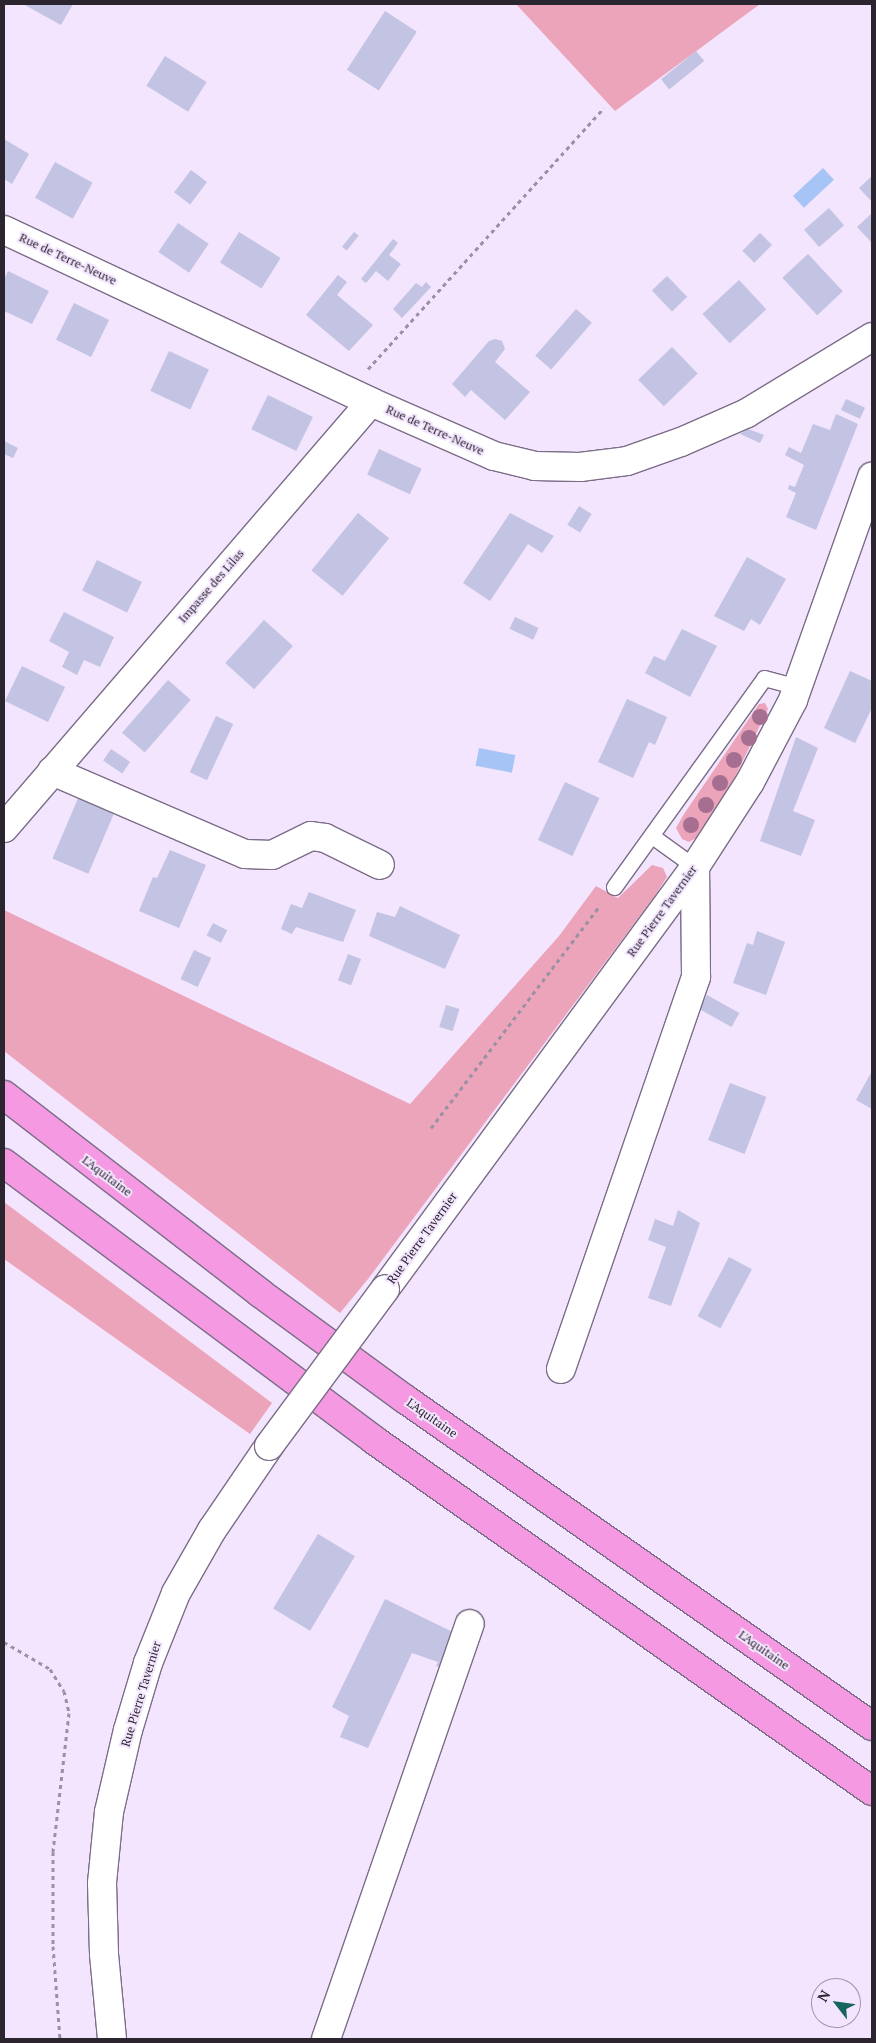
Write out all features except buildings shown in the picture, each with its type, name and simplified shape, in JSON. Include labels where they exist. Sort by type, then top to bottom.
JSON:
[{"type":"highway","name":"L'Aquitaine","points":[[4,1095],[244,1281],[405,1399],[872,1726]]},
{"type":"highway","points":[[4,1163],[390,1451],[872,1791]]},
{"type":"street","name":"Rue de Terre-Neuve","points":[[4,230],[361,397],[494,456],[535,466],[580,467],[627,461],[739,416],[872,337]]},
{"type":"street","name":"Impasse des Lilas","points":[[4,828],[361,397]]},
{"type":"street","name":"Rue Pierre Tavernier","points":[[112,2039],[104,1954],[102,1882],[109,1812],[128,1730],[148,1662],[176,1593],[212,1530],[269,1446],[695,867],[750,782],[797,687],[872,477]]},
{"type":"street","points":[[52,771],[245,854],[272,855],[311,836],[325,838],[380,865]]},
{"type":"street","points":[[562,1368],[696,977],[695,867]]},
{"type":"street","points":[[326,2039],[470,1624]]},
{"type":"lane","points":[[614,887],[764,678],[797,687]]},
{"type":"lane","points":[[652,836],[695,867]]},
{"type":"path","points":[[361,397],[370,365],[604,108]]},
{"type":"path","points":[[431,1128],[614,887]]},
{"type":"path","points":[[4,1642],[50,1669],[64,1691],[70,1713],[54,1852],[53,1946],[60,2039]]},
{"type":"shaded area","points":[[516,4],[760,4],[615,111]]},
{"type":"shaded area","points":[[765,703],[768,709],[735,777],[698,837],[689,842],[682,839],[676,828],[684,814],[759,704]]},
{"type":"shaded area","points":[[652,865],[663,868],[667,877],[654,897],[368,1279],[340,1313],[4,1051],[4,910],[410,1104],[559,936],[596,886],[618,898]]},
{"type":"shaded area","points":[[4,1202],[272,1403],[250,1434],[4,1259]]},
{"type":"water","points":[[823,168],[834,180],[804,208],[793,196]]},
{"type":"water","points":[[479,748],[515,755],[512,773],[476,766]]}]
